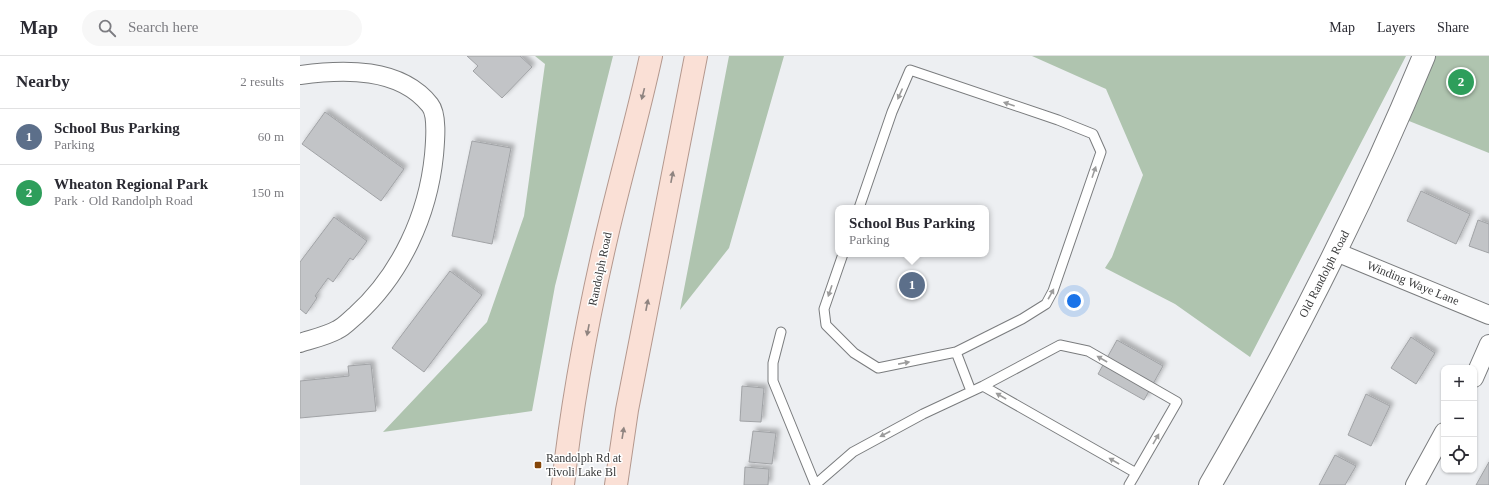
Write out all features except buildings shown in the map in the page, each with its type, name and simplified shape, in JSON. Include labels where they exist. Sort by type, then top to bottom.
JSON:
[{"type":"main road","name":"Randolph Road","points":[[562,485],[569,433],[607,235],[651,56]]},
{"type":"main road","points":[[616,485],[627,410],[696,56]]},
{"type":"street","name":"Old Randolph Road","points":[[1210,485],[1336,252],[1399,117],[1424,56]]},
{"type":"street","points":[[300,75],[325,71],[382,74],[409,86],[431,106],[436,131],[432,172],[421,218],[399,263],[369,303],[338,330],[300,343]]},
{"type":"street","name":"Winding Waye Lane","points":[[1336,252],[1489,315]]},
{"type":"street","points":[[1477,371],[1489,344]]},
{"type":"street","points":[[1415,485],[1441,437]]},
{"type":"lane","points":[[842,257],[824,309],[826,325],[854,353],[878,368],[956,352],[1022,319],[1046,304],[1053,291],[1101,152],[1093,134],[1058,120],[910,70],[892,112],[860,205]]},
{"type":"lane","points":[[781,332],[772,363],[773,381],[815,485],[853,452],[1060,345],[1088,350],[1177,402],[1130,485]]},
{"type":"lane","points":[[956,352],[971,390]]},
{"type":"lane","points":[[983,386],[1136,473]]},
{"type":"green space","points":[[535,56],[613,56],[555,286],[532,411],[383,432],[487,322],[524,216],[545,64]]},
{"type":"green space","points":[[729,56],[784,56],[729,248],[680,310]]},
{"type":"green space","points":[[1032,56],[1406,56],[1250,357],[1175,304],[1105,268],[1112,257],[1143,175],[1106,89]]},
{"type":"green space","points":[[1424,56],[1489,56],[1489,153],[1399,117]]},
{"type":"place","name":"Wheaton Regional Park","points":[[1461,82]]},
{"type":"place","name":"School Bus Parking","points":[[912,285]]},
{"type":"place","name":"Randolph Rd at Tivoli Lake Bl","points":[[538,465]]}]
